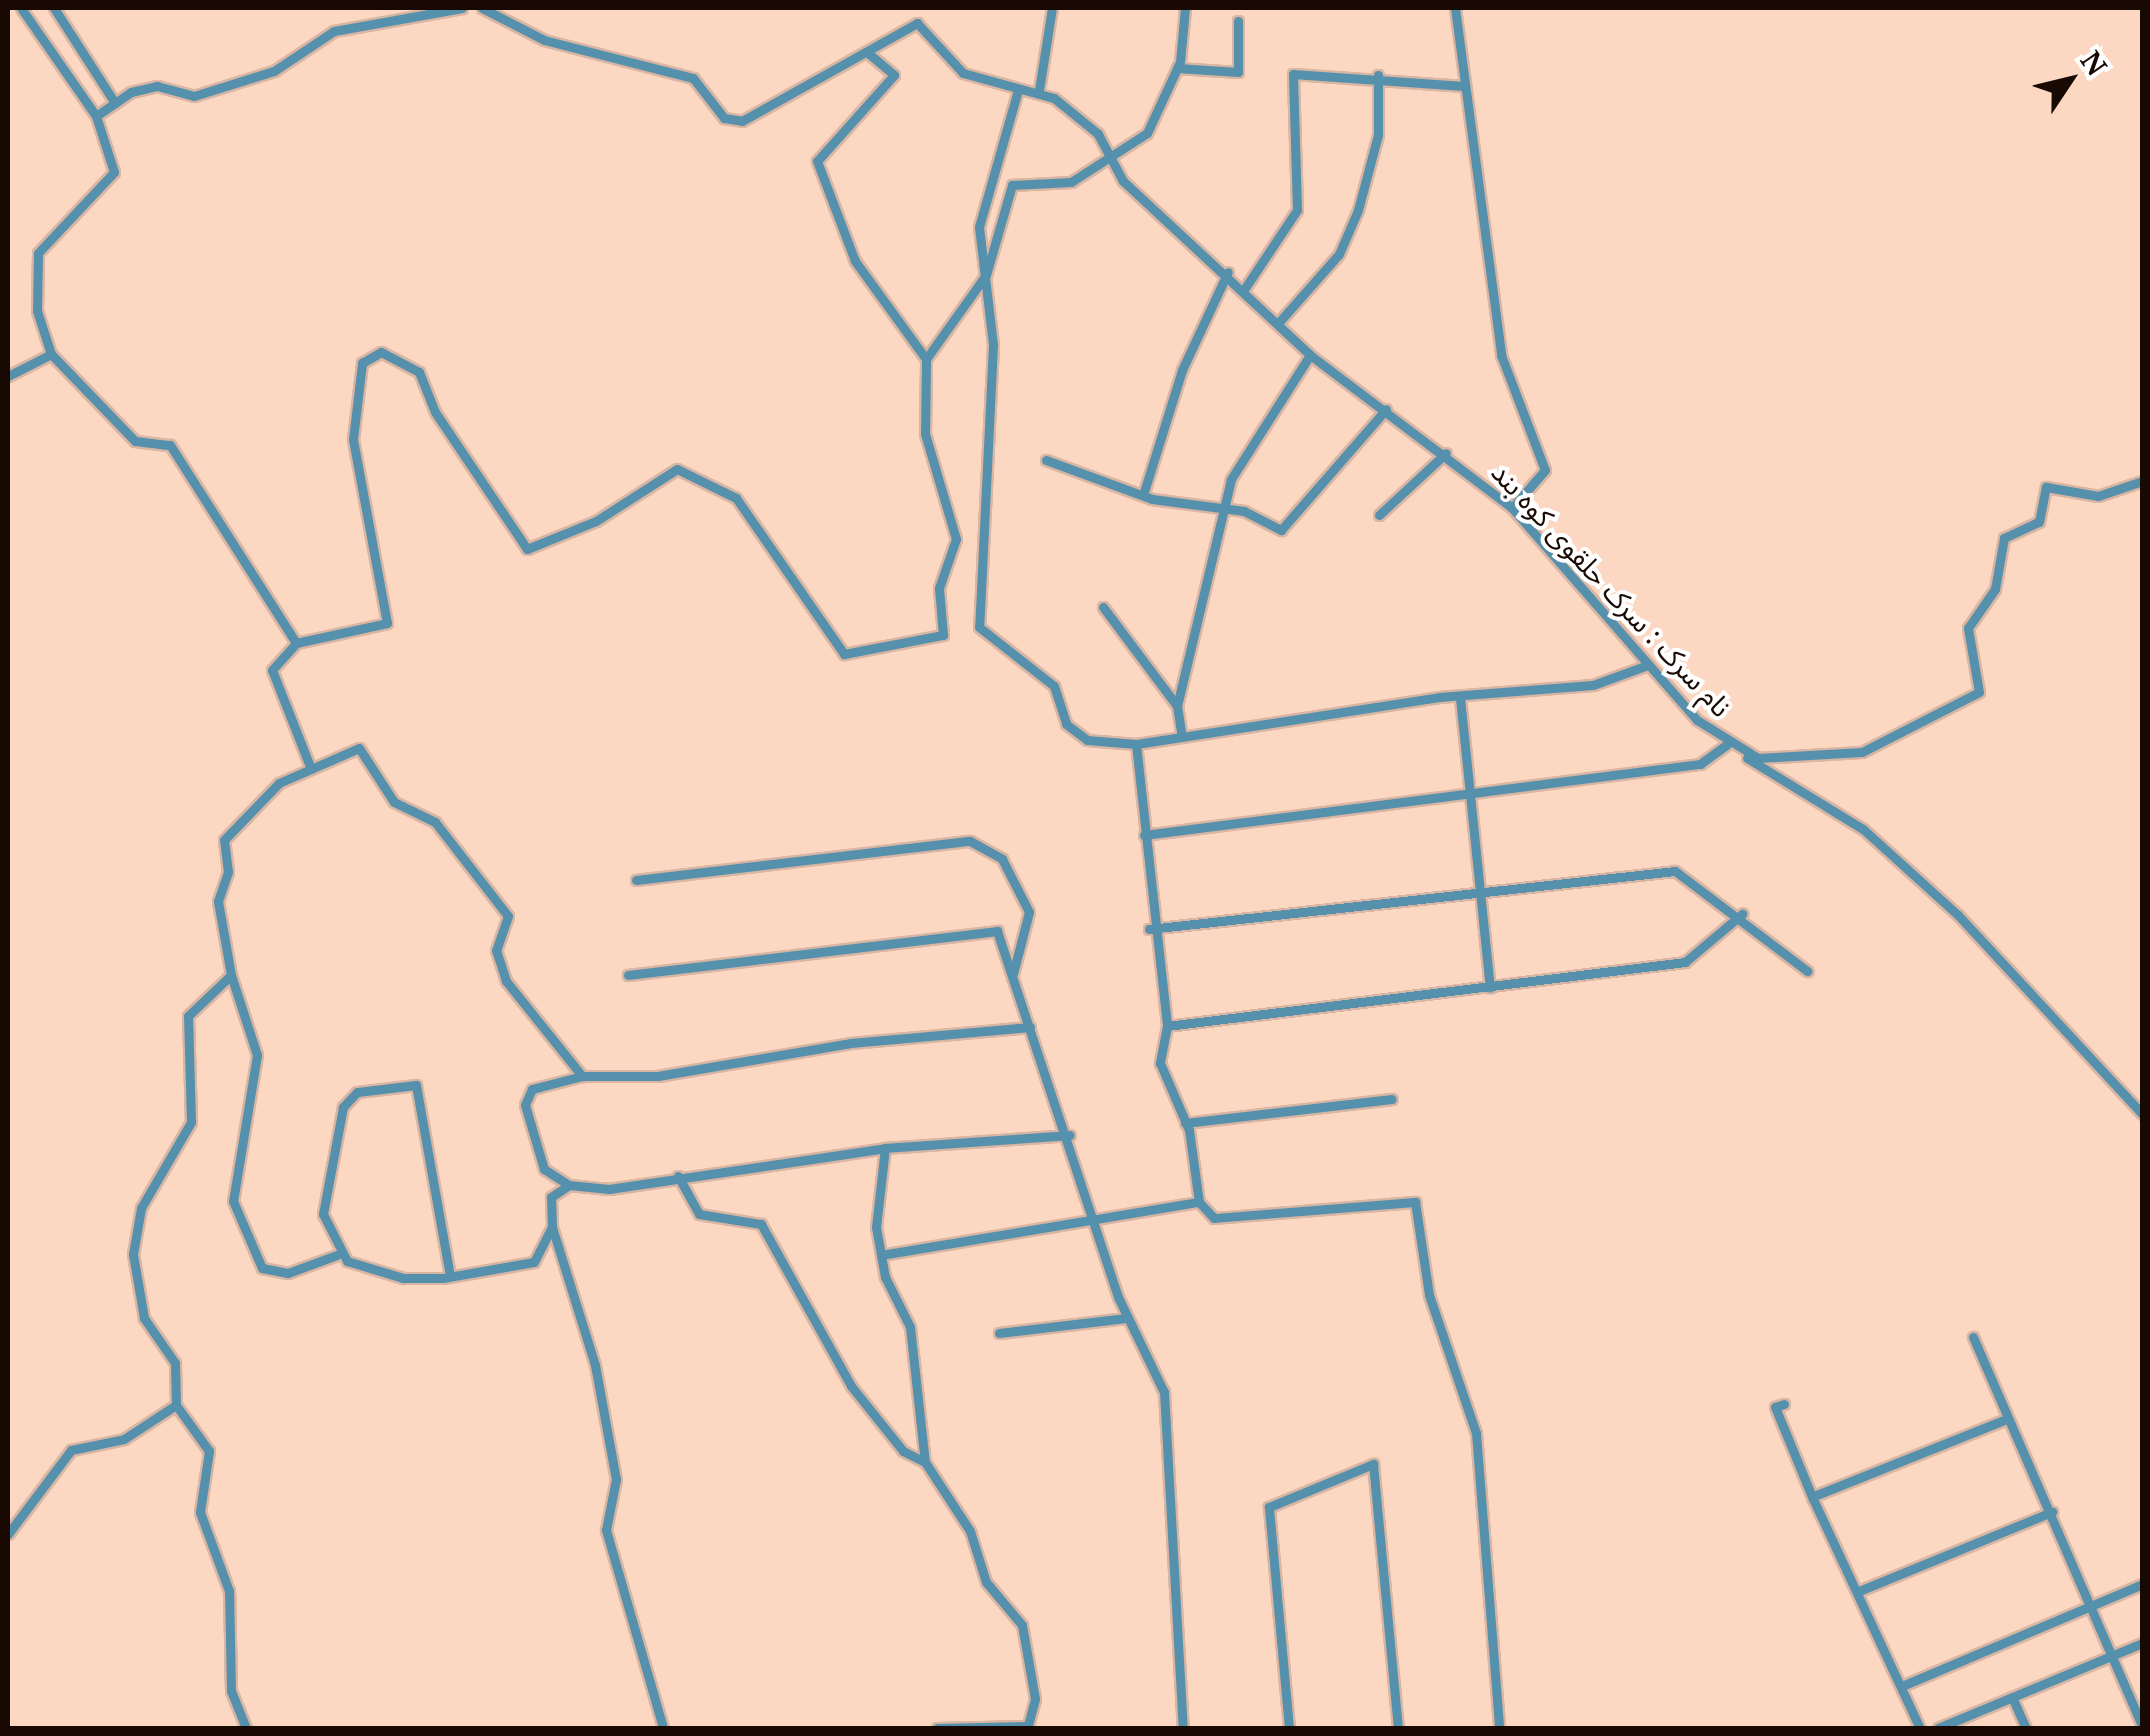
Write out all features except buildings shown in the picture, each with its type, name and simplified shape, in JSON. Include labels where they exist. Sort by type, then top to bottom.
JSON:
[{"type":"street","points":[[21,8],[96,116],[114,172],[36,262],[51,354],[136,441],[170,446],[296,643]]},
{"type":"street","points":[[54,8],[115,103]]},
{"type":"street","points":[[96,116],[115,103],[157,86],[194,96],[274,71],[334,31],[456,8]]},
{"type":"street","points":[[482,8],[544,40],[693,78],[724,118],[742,121],[917,22],[962,73],[1018,90],[1039,90],[1052,8]]},
{"type":"street","points":[[311,769],[272,670],[296,643],[387,624],[353,439],[362,362],[380,352],[420,372],[436,412],[527,549],[596,522],[659,474],[689,472],[736,498],[844,654],[943,636],[939,588],[956,538],[925,434],[926,360],[986,275],[1012,185],[1071,182],[1115,160],[1147,133],[1177,68],[1184,8]]},
{"type":"street","points":[[1455,8],[1464,86],[1480,148],[1502,355],[1546,470],[1512,508]]},
{"type":"street","points":[[1177,68],[1238,72],[1238,21]]},
{"type":"street","points":[[868,53],[894,76],[817,160],[854,262],[926,360]]},
{"type":"street","points":[[1245,288],[1297,210],[1293,74],[1378,75],[1464,86]]},
{"type":"street","points":[[1280,321],[1339,254],[1358,210],[1378,134],[1378,75]]},
{"type":"street","points":[[1018,90],[979,226],[992,346],[979,628],[1054,686],[1066,724],[1087,740],[1136,744],[1182,732],[1592,685],[1648,666]]},
{"type":"street","name":"نام سرک : سرک حلقوی کوه بند","points":[[1039,90],[1098,134],[1123,181],[1228,272],[1310,355],[1446,453],[1512,508],[1648,666],[1738,752],[1862,752],[1979,692],[1968,628],[1995,589],[2004,538],[2039,522],[2046,486],[2098,496],[2142,481]]},
{"type":"street","points":[[1144,492],[1182,370],[1228,272]]},
{"type":"street","points":[[8,376],[51,354]]},
{"type":"street","points":[[1182,732],[1177,706],[1223,508],[1251,435],[1310,355]]},
{"type":"street","points":[[1046,460],[1144,492],[1223,508],[1282,530],[1386,410]]},
{"type":"street","points":[[1379,515],[1446,453]]},
{"type":"street","points":[[1103,606],[1177,706]]},
{"type":"street","points":[[1460,698],[1490,987]]},
{"type":"street","points":[[1136,744],[1149,929],[1167,1026],[1160,1063],[1186,1123],[1199,1202],[1214,1218],[1415,1202],[1429,1295],[1476,1433],[1500,1728]]},
{"type":"street","points":[[1144,835],[1470,799],[1700,764],[1728,744]]},
{"type":"street","points":[[552,1227],[534,1262],[450,1276],[402,1278],[338,1255],[288,1272],[262,1268],[233,1201],[257,1055],[231,975],[218,901],[228,872],[224,840],[279,783],[359,748],[394,802],[435,822],[508,916],[496,950],[506,981],[582,1076]]},
{"type":"street","points":[[1738,752],[1864,828],[2142,1114]]},
{"type":"street","points":[[636,880],[970,841],[1002,859],[1029,912],[1013,974]]},
{"type":"street","points":[[1149,929],[1675,870],[1742,914],[1807,971]]},
{"type":"street","points":[[1167,1026],[1685,962],[1742,914]]},
{"type":"street","points":[[628,975],[997,930],[1070,1136],[1126,1318],[1164,1392],[1183,1728]]},
{"type":"street","points":[[231,975],[188,1016],[191,1122],[141,1208],[133,1254],[144,1318],[175,1363],[176,1405],[209,1450],[200,1512],[230,1591],[232,1691],[246,1728]]},
{"type":"street","points":[[1030,1027],[852,1043],[658,1076],[582,1076],[532,1089],[525,1105],[544,1169],[569,1185],[609,1189],[884,1148],[1070,1136]]},
{"type":"street","points":[[338,1255],[322,1214],[343,1107],[357,1092],[410,1082],[450,1276]]},
{"type":"street","points":[[1186,1123],[1392,1099]]},
{"type":"street","points":[[884,1148],[881,1255],[910,1327],[925,1462],[970,1531],[986,1582],[1022,1625],[1035,1699],[1027,1727],[938,1728]]},
{"type":"street","points":[[678,1176],[699,1214],[761,1224],[852,1386],[903,1451],[925,1462]]},
{"type":"street","points":[[569,1185],[551,1196],[552,1227],[594,1365],[616,1479],[606,1530],[664,1728]]},
{"type":"street","points":[[881,1255],[1098,1223],[1199,1202]]},
{"type":"street","points":[[999,1333],[1126,1318]]},
{"type":"street","points":[[1973,1337],[2142,1726]]},
{"type":"street","points":[[1784,1404],[1776,1407],[1920,1728]]},
{"type":"street","points":[[8,1534],[70,1450],[124,1439],[176,1405]]},
{"type":"street","points":[[1814,1496],[2007,1419]]},
{"type":"street","points":[[1289,1728],[1270,1507],[1373,1464],[1398,1728]]},
{"type":"street","points":[[1860,1590],[2052,1512]]},
{"type":"street","points":[[1902,1686],[2142,1584]]},
{"type":"street","points":[[1938,1728],[2142,1643]]},
{"type":"street","points":[[2012,1697],[2026,1728]]}]
